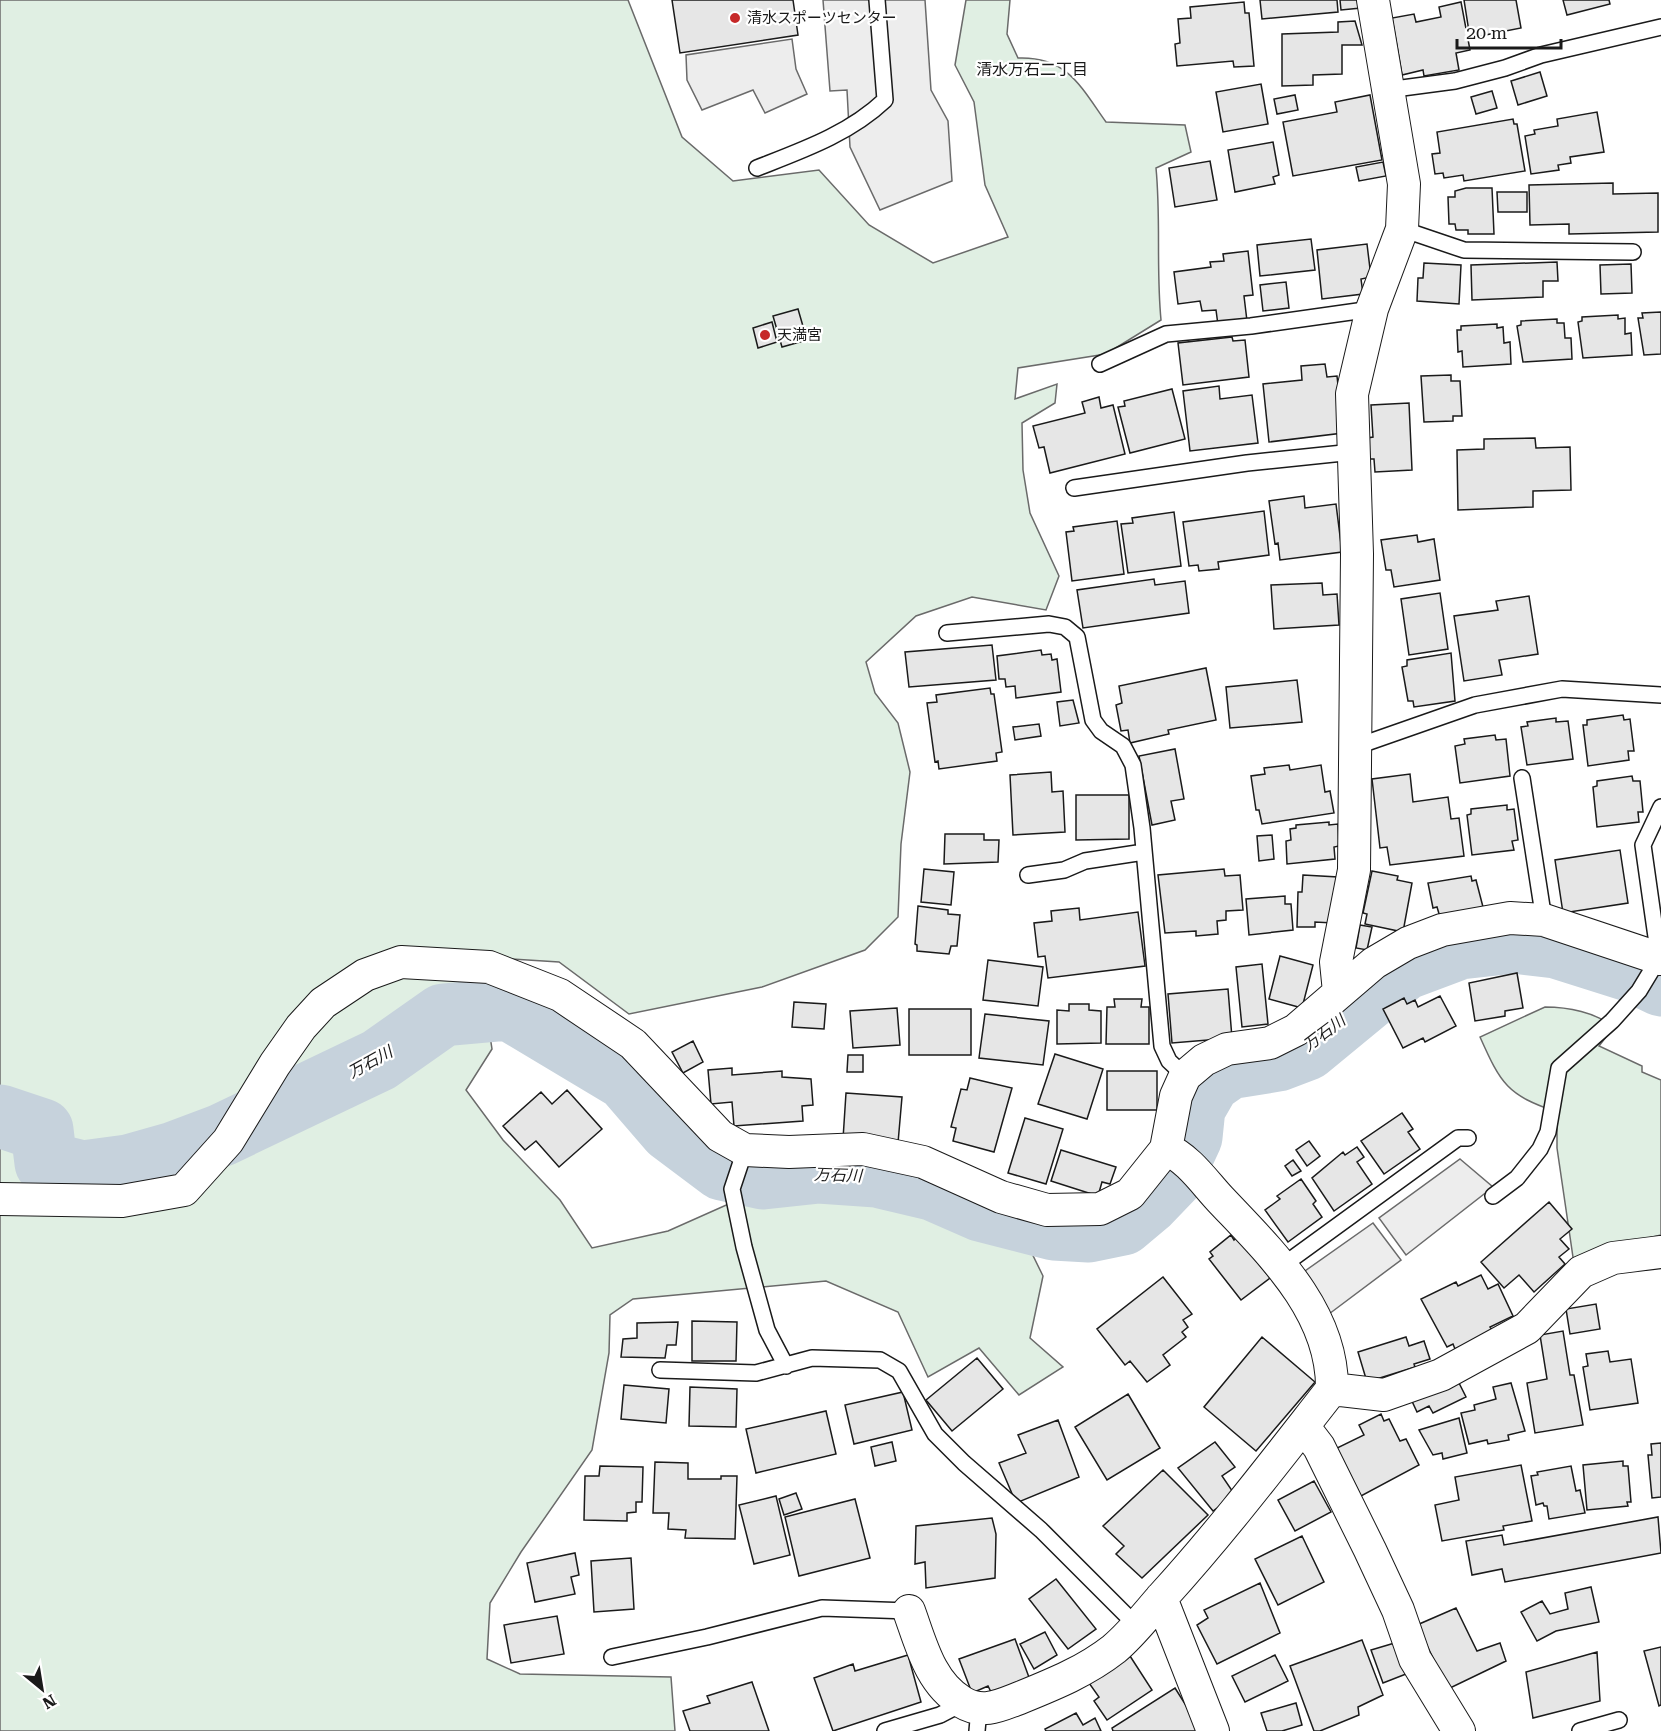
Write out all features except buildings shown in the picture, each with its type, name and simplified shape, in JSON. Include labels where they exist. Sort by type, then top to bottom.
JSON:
[{"type":"street","points":[[1340,992],[1336,962],[1354,870],[1357,554],[1352,394],[1372,309],[1402,229],[1404,184],[1373,0]]},
{"type":"street","points":[[909,1611],[932,1672],[946,1691],[973,1715],[1071,1677],[1113,1649],[1137,1626],[1189,1568],[1332,1389],[1332,1364],[1305,1296],[1282,1266],[1179,1158],[1176,1096],[1185,1076],[1204,1060],[1227,1049],[1270,1043],[1296,1030],[1374,963],[1408,943],[1442,930],[1510,918],[1544,920],[1657,961]]},
{"type":"street","points":[[0,1199],[122,1201],[184,1190],[228,1141],[275,1064],[301,1027],[323,1003],[365,975],[401,962],[489,967],[560,995],[633,1044],[720,1136],[744,1155],[863,1149],[923,1162],[1001,1197],[1047,1210],[1100,1209],[1130,1194],[1179,1158]]},
{"type":"street","points":[[1332,1389],[1384,1395],[1441,1375],[1527,1328],[1581,1272],[1613,1258],[1661,1252]]},
{"type":"street","points":[[1303,1426],[1319,1447],[1370,1550],[1398,1610],[1415,1659],[1459,1731]]},
{"type":"street","points":[[1161,1598],[1212,1731]]},
{"type":"lane","points":[[757,168],[820,144],[866,117],[885,100],[877,0]]},
{"type":"lane","points":[[1387,90],[1455,81],[1505,68],[1541,55],[1661,27]]},
{"type":"lane","points":[[1402,229],[1464,250],[1633,252]]},
{"type":"lane","points":[[1101,364],[1166,334],[1251,326],[1372,309]]},
{"type":"lane","points":[[1074,488],[1247,463],[1353,452]]},
{"type":"lane","points":[[946,633],[1049,624],[1065,627],[1077,637],[1092,720],[1101,731],[1123,746],[1133,765],[1144,852],[1162,1046],[1169,1061],[1185,1076]]},
{"type":"lane","points":[[1355,747],[1475,705],[1562,689],[1661,695]]},
{"type":"lane","points":[[1522,778],[1544,920]]},
{"type":"lane","points":[[1494,1196],[1517,1178],[1540,1149],[1548,1132],[1559,1068],[1612,1021],[1639,991],[1657,961],[1643,845],[1661,807]]},
{"type":"lane","points":[[1028,875],[1064,870],[1085,861],[1144,852]]},
{"type":"lane","points":[[1282,1266],[1458,1138],[1468,1138]]},
{"type":"lane","points":[[744,1155],[732,1189],[744,1247],[767,1330],[786,1366]]},
{"type":"lane","points":[[660,1370],[756,1373],[812,1358],[880,1360],[899,1371],[935,1434],[964,1463],[1041,1530],[1137,1626]]},
{"type":"lane","points":[[612,1657],[707,1637],[822,1608],[909,1611]]},
{"type":"lane","points":[[885,1731],[940,1715],[973,1715]]},
{"type":"lane","points":[[1580,1731],[1619,1720]]},
{"type":"green space","points":[[0,0],[628,0],[682,137],[733,181],[819,170],[869,225],[933,263],[1008,237],[985,185],[974,102],[955,65],[966,0],[1010,0],[1007,34],[1018,58],[1049,62],[1061,68],[1080,86],[1106,122],[1185,125],[1191,152],[1156,168],[1161,320],[1106,354],[1018,368],[1015,399],[1057,384],[1055,403],[1022,423],[1023,470],[1030,513],[1059,576],[1046,610],[972,597],[916,616],[866,662],[875,693],[898,723],[910,772],[901,844],[898,917],[865,950],[762,987],[629,1014],[559,962],[478,957],[492,1049],[466,1090],[503,1140],[560,1200],[592,1248],[668,1231],[751,1194],[830,1183],[937,1198],[1020,1229],[1043,1276],[1030,1338],[1063,1367],[1019,1395],[979,1348],[928,1377],[898,1312],[826,1281],[633,1299],[610,1315],[609,1353],[592,1450],[521,1552],[490,1603],[487,1659],[520,1674],[671,1677],[675,1731],[0,1731]]},
{"type":"green space","points":[[1545,1007],[1590,1014],[1607,1023],[1613,1028],[1599,1046],[1642,1066],[1642,1072],[1661,1080],[1661,1235],[1614,1246],[1574,1264],[1557,1148],[1557,1112],[1527,1100],[1508,1086],[1500,1077],[1480,1037]]},
{"type":"shaded area","points":[[823,0],[925,0],[931,90],[948,121],[952,181],[880,210],[850,147],[847,90],[830,91]]},
{"type":"shaded area","points":[[792,39],[796,69],[807,94],[765,113],[753,90],[702,110],[687,80],[686,55]]},
{"type":"shaded area","points":[[1460,1159],[1493,1187],[1406,1255],[1379,1218]]},
{"type":"shaded area","points":[[1373,1223],[1401,1260],[1329,1314],[1305,1271]]},
{"type":"waterway","name":"万石川","points":[[0,1116],[42,1130],[46,1163],[83,1172],[128,1166],[174,1153],[222,1135],[379,1060],[443,1015],[509,1009],[626,1079],[670,1130],[722,1169],[763,1178],[819,1172],[877,1176],[932,1189],[980,1210],[1054,1229],[1089,1231],[1123,1224],[1148,1203],[1172,1178],[1191,1137],[1194,1108],[1209,1082],[1229,1068],[1278,1060],[1307,1049],[1404,969],[1460,948],[1514,942],[1556,947],[1632,971],[1661,985]]},
{"type":"place","name":"清水スポーツセンター","points":[[735,18]]},
{"type":"place","name":"天満宮","points":[[765,335]]},
{"type":"district","name":"清水万石二丁目","points":[[1032,69]]}]
